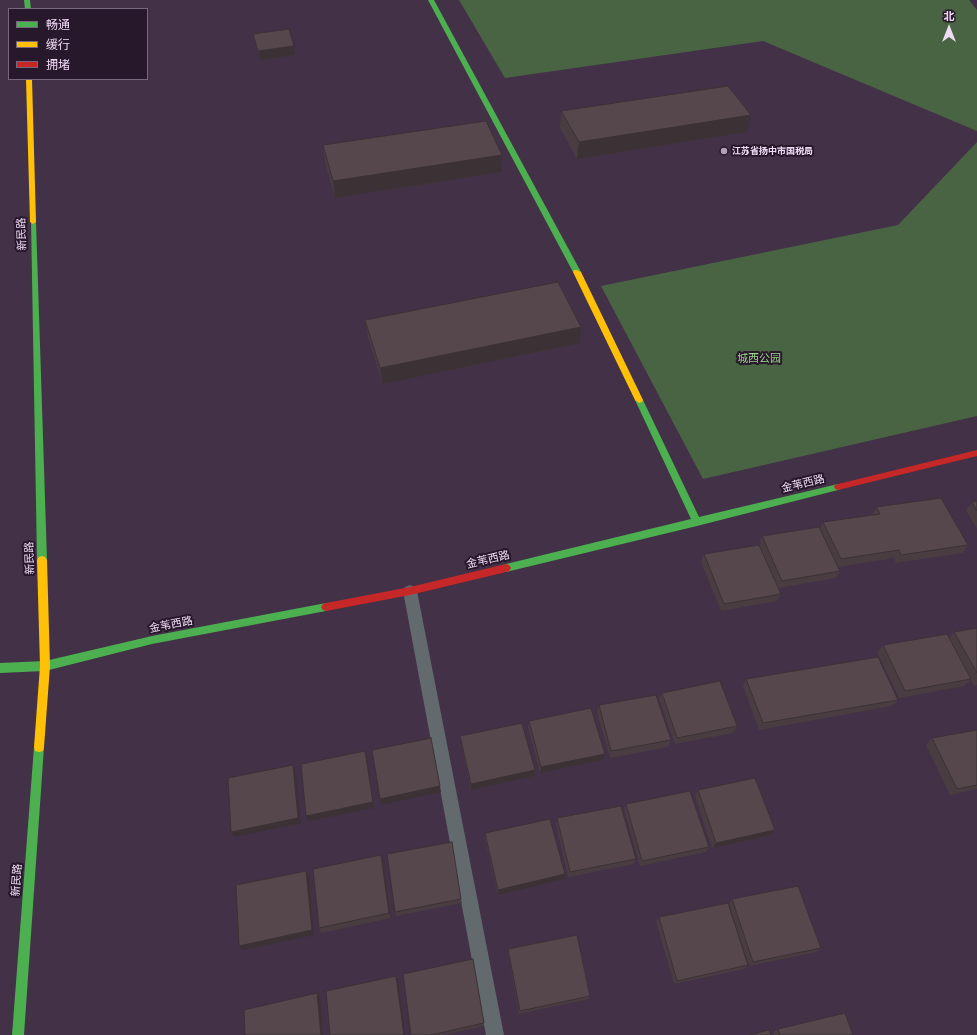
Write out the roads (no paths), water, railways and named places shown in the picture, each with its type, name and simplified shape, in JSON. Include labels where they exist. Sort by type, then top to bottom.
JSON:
[{"type":"street","points":[[431,0],[576,268],[697,522]]},
{"type":"street","name":"新民路","points":[[18,1035],[45,666],[30,80]]},
{"type":"street","name":"金苇西路","points":[[0,668],[45,666],[152,640],[410,591],[977,453]]},
{"type":"lane","points":[[410,591],[496,1035]]},
{"type":"place","name":"江苏省扬中市国税局","points":[[724,151]]},
{"type":"park label","name":"城西公园","points":[[759,359]]}]
